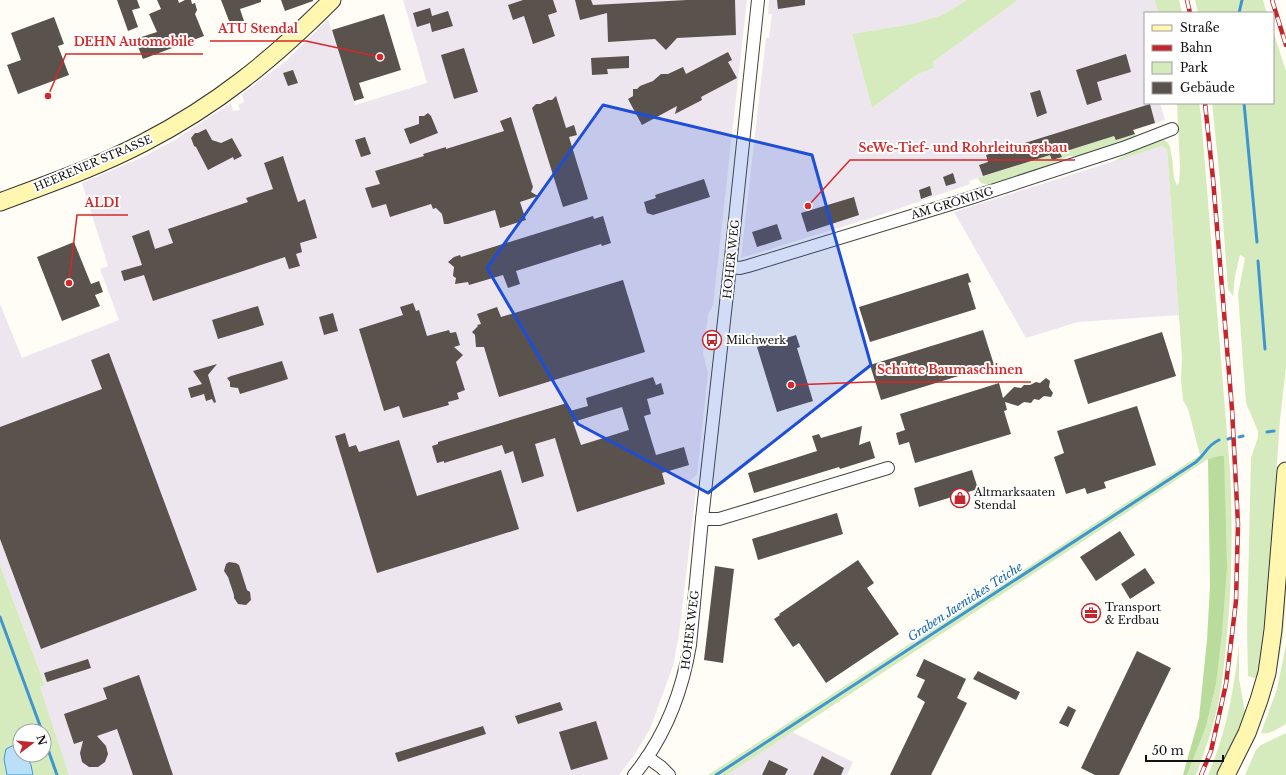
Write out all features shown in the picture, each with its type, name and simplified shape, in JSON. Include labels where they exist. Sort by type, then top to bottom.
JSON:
[{"type":"main road","name":"HEERENER STRASSE","points":[[0,202],[122,153],[188,118],[232,89],[268,61],[332,0]]},
{"type":"main road","points":[[1226,775],[1247,733],[1267,673],[1273,630],[1286,471]]},
{"type":"street","name":"HOHER WEG","points":[[634,775],[662,733],[673,709],[682,683],[690,644],[758,0]]},
{"type":"street","name":"AM GRÖNING","points":[[730,267],[740,268],[748,266],[967,199],[1123,148],[1172,129]]},
{"type":"street","points":[[702,519],[720,520],[888,468]]},
{"type":"street","points":[[647,757],[669,775]]},
{"type":"highlighted area","points":[[603,105],[812,155],[871,365],[708,493],[578,424],[487,268]]},
{"type":"shaded area","points":[[403,0],[747,0],[713,305],[708,315],[703,353],[708,373],[697,475],[689,481],[696,490],[679,635],[673,666],[650,729],[634,755],[619,775],[69,775],[39,687],[45,685],[0,565],[0,304],[22,358],[119,320],[100,269],[108,266],[82,183],[143,157],[175,140],[231,103],[233,111],[240,110],[238,105],[244,102],[242,94],[287,60],[328,19],[355,105],[427,83]]},
{"type":"shaded area","points":[[769,0],[967,0],[942,15],[912,24],[852,34],[872,108],[918,74],[934,68],[933,62],[1018,0],[1154,0],[1159,12],[1144,12],[1144,104],[1160,104],[1165,120],[1134,130],[1135,134],[1116,140],[1114,136],[1052,160],[1050,155],[969,181],[970,184],[874,217],[741,258],[766,38],[769,38],[772,14],[768,14]]},
{"type":"shaded area","points":[[1162,146],[1167,150],[1179,315],[1078,322],[1026,338],[954,212]]},
{"type":"shaded area","points":[[792,732],[853,762],[847,775],[727,775]]},
{"type":"green space","points":[[967,0],[1018,0],[933,62],[934,68],[918,74],[872,108],[852,34],[912,24],[942,15]]},
{"type":"green space","points":[[1154,0],[1179,0],[1182,12],[1159,12]]},
{"type":"green space","points":[[1195,0],[1263,0],[1267,12],[1198,12]]},
{"type":"green space","points":[[1274,34],[1286,71],[1286,367],[1280,420],[1262,661],[1258,676],[1254,678],[1248,676],[1247,628],[1251,458],[1258,437],[1258,431],[1246,403],[1238,294],[1245,258],[1240,255],[1235,276],[1233,296],[1228,289],[1220,181],[1212,104],[1274,104]]},
{"type":"green space","points":[[1177,104],[1199,104],[1230,470],[1232,536],[1231,580],[1223,677],[1215,717],[1196,775],[1187,775],[1206,727],[1216,684],[1224,456],[1208,459],[727,775],[708,775],[1200,455],[1188,409],[1183,400],[1181,379],[1182,358],[1167,150],[1162,146],[1113,162],[1149,144],[1162,140],[1169,144],[1173,161],[1175,182],[1177,185],[1179,183],[1180,167]]},
{"type":"green space","points":[[1135,134],[1137,137],[1134,139],[1081,156],[1069,156],[1010,181],[988,185],[981,183],[978,178],[1050,155],[1052,160],[1061,157],[1060,153],[1114,136],[1116,140]]},
{"type":"green space","points":[[1224,456],[1227,567],[1222,632],[1216,684],[1206,727],[1187,775],[1183,775],[1199,718],[1207,640],[1210,586],[1208,459]]},
{"type":"green space","points":[[0,565],[45,685],[40,687],[52,723],[12,723],[12,748],[4,759],[7,775],[0,775]]},
{"type":"green space","points":[[1286,576],[1285,617],[1280,655],[1271,692],[1258,731],[1256,727],[1276,667]]},
{"type":"green space","points":[[1239,645],[1239,679],[1246,717],[1220,775],[1208,775],[1220,744],[1228,712],[1235,679]]},
{"type":"green space","points":[[1286,645],[1286,724],[1271,732],[1261,733],[1277,689]]},
{"type":"green space","points":[[52,723],[69,775],[33,775],[30,763],[52,763]]},
{"type":"green space","points":[[1286,733],[1286,775],[1245,775],[1256,750],[1261,745]]},
{"type":"water","points":[[12,746],[12,763],[30,763],[33,775],[7,775],[4,759],[6,749]]},
{"type":"building","points":[[117,0],[137,0],[140,8],[132,10],[138,27],[128,31]]},
{"type":"building","points":[[157,0],[178,0],[179,3],[185,0],[191,0],[192,4],[195,3],[197,10],[195,14],[204,36],[143,59],[135,39],[157,32],[149,14],[161,9]]},
{"type":"building","points":[[221,0],[261,0],[261,2],[240,9],[244,21],[231,26]]},
{"type":"building","points":[[281,0],[313,0],[313,1],[285,11]]},
{"type":"building","points":[[523,0],[553,0],[557,12],[548,15],[555,36],[533,44],[524,16],[513,20],[508,5]]},
{"type":"building","points":[[575,0],[591,0],[593,5],[687,0],[735,0],[736,35],[677,38],[666,50],[655,39],[608,42],[607,13],[580,20]]},
{"type":"building","points":[[777,0],[805,0],[805,5],[778,9]]},
{"type":"building","points":[[430,8],[432,16],[448,11],[453,26],[432,32],[430,23],[417,27],[413,13]]},
{"type":"building","points":[[384,14],[401,70],[359,83],[364,98],[354,101],[332,30]]},
{"type":"building","points":[[54,17],[64,44],[58,46],[69,75],[18,94],[7,65],[21,60],[11,33]]},
{"type":"building","points":[[464,48],[478,92],[454,99],[441,55]]},
{"type":"building","points":[[728,52],[732,60],[728,62],[737,78],[701,97],[702,100],[675,114],[677,106],[642,125],[628,99],[633,96],[633,89],[637,89],[640,86],[653,81],[661,74],[668,74],[683,67],[686,74]]},
{"type":"building","points":[[1126,54],[1131,72],[1097,82],[1102,100],[1087,105],[1076,70]]},
{"type":"building","points":[[629,56],[629,68],[607,69],[608,74],[592,75],[591,58]]},
{"type":"building","points":[[293,70],[298,83],[288,86],[283,73]]},
{"type":"building","points":[[1040,90],[1047,113],[1037,117],[1030,93]]},
{"type":"building","points":[[556,96],[566,128],[574,125],[577,135],[569,137],[588,199],[563,207],[532,108],[536,104],[552,100]]},
{"type":"building","points":[[1150,104],[1155,123],[1133,130],[1135,134],[1116,140],[1114,136],[1060,153],[1062,157],[1052,160],[1050,155],[983,176],[979,165],[988,162],[986,155]]},
{"type":"building","points":[[428,113],[431,116],[438,133],[410,144],[404,129],[419,124],[419,116],[424,116]]},
{"type":"building","points":[[511,117],[533,187],[531,192],[538,196],[520,202],[526,220],[500,228],[495,210],[444,224],[442,214],[436,208],[433,209],[431,204],[390,217],[386,204],[372,208],[365,188],[380,184],[375,171],[424,156],[423,154],[446,147],[446,149],[504,131],[500,121]]},
{"type":"building","points":[[206,129],[212,140],[221,143],[232,138],[242,156],[234,160],[233,157],[208,170],[191,138],[195,133]]},
{"type":"building","points":[[365,137],[371,154],[361,157],[355,140]]},
{"type":"building","points":[[283,156],[298,202],[305,199],[317,238],[300,243],[302,252],[296,254],[300,266],[289,269],[285,257],[153,301],[144,275],[124,281],[121,271],[142,265],[132,236],[149,230],[155,249],[173,243],[168,229],[248,202],[246,198],[273,189],[264,163]]},
{"type":"building","points":[[953,173],[956,183],[946,186],[943,177]]},
{"type":"building","points":[[704,179],[710,197],[653,215],[647,213],[644,202],[656,198],[655,195]]},
{"type":"building","points":[[930,186],[932,195],[921,199],[919,190]]},
{"type":"building","points":[[854,197],[859,215],[807,232],[801,213]]},
{"type":"building","points":[[593,216],[594,219],[603,216],[611,243],[602,246],[601,244],[516,271],[520,284],[508,288],[503,275],[469,285],[468,282],[455,284],[456,278],[453,276],[454,267],[448,262],[454,257],[460,255],[461,257]]},
{"type":"building","points":[[777,224],[782,239],[757,247],[752,232]]},
{"type":"building","points":[[74,242],[91,284],[99,281],[103,292],[95,295],[100,306],[62,321],[37,257]]},
{"type":"building","points":[[968,273],[971,282],[968,283],[976,309],[870,342],[859,307]]},
{"type":"building","points":[[623,280],[645,352],[499,397],[484,347],[476,347],[475,335],[472,332],[478,326],[477,325],[481,324],[477,314],[497,307],[501,317]]},
{"type":"building","points":[[413,303],[416,311],[419,310],[427,336],[449,330],[450,333],[456,332],[460,345],[454,347],[463,355],[456,362],[465,390],[457,393],[459,399],[448,402],[449,405],[403,418],[399,406],[384,411],[359,329],[403,315],[400,307]]},
{"type":"building","points":[[258,306],[264,325],[218,339],[212,320]]},
{"type":"building","points":[[333,313],[338,331],[324,335],[319,317]]},
{"type":"building","points":[[983,330],[994,365],[881,400],[870,365]]},
{"type":"building","points":[[1162,332],[1176,376],[1088,404],[1074,360]]},
{"type":"building","points":[[796,335],[800,347],[797,348],[813,401],[777,412],[757,347]]},
{"type":"building","points":[[109,353],[197,590],[41,649],[0,539],[0,427],[102,389],[91,360]]},
{"type":"building","points":[[282,361],[288,379],[240,394],[238,388],[230,387],[230,382],[227,378],[231,376]]},
{"type":"building","points":[[217,364],[208,375],[216,402],[214,403],[212,399],[206,401],[204,394],[191,398],[188,388],[202,384],[193,371]]},
{"type":"building","points":[[653,377],[656,385],[661,383],[664,394],[647,399],[651,414],[644,416],[656,455],[684,447],[689,465],[662,473],[665,484],[577,512],[555,438],[535,444],[544,476],[522,483],[513,451],[505,454],[502,445],[444,463],[444,461],[437,463],[432,446],[438,444],[438,442],[567,403],[570,411],[588,406],[586,398]],"holes":[[[622,407],[629,430],[581,445],[573,422]]]},
{"type":"building","points":[[1046,378],[1050,381],[1049,387],[1053,393],[1051,397],[1044,396],[1039,400],[1034,399],[1031,403],[1024,402],[1018,406],[1005,402],[1007,410],[1004,411],[1011,434],[915,463],[909,442],[899,445],[896,433],[905,430],[900,414],[999,383],[1003,398],[1014,387],[1021,388],[1024,385],[1030,385],[1036,382],[1040,383]]},
{"type":"building","points":[[1137,406],[1156,465],[1104,482],[1106,488],[1087,494],[1085,488],[1066,494],[1054,457],[1064,453],[1057,431]]},
{"type":"building","points":[[862,426],[859,445],[870,441],[875,458],[840,469],[839,467],[754,493],[748,473],[817,451],[812,436],[819,434],[821,438]]},
{"type":"building","points":[[345,433],[349,447],[356,445],[359,452],[399,440],[417,496],[501,470],[519,529],[377,573],[335,436]]},
{"type":"building","points":[[972,470],[978,489],[919,507],[914,488]]},
{"type":"building","points":[[837,513],[843,534],[758,560],[752,539]]},
{"type":"building","points":[[1120,531],[1135,555],[1096,581],[1080,557]]},
{"type":"building","points":[[858,560],[874,583],[867,588],[899,634],[826,683],[799,643],[793,647],[774,619],[780,615],[779,614]]},
{"type":"building","points":[[229,562],[239,565],[247,590],[250,592],[251,600],[246,605],[238,604],[234,598],[228,577],[224,571],[226,564]]},
{"type":"building","points":[[715,566],[734,569],[723,663],[704,660]]},
{"type":"building","points":[[1145,568],[1155,583],[1130,599],[1121,584]]},
{"type":"building","points":[[1137,651],[1171,668],[1119,775],[1095,775],[1081,768]]},
{"type":"building","points":[[88,659],[91,668],[47,682],[44,673]]},
{"type":"building","points":[[924,659],[966,679],[957,698],[967,703],[931,775],[890,775],[925,702],[917,697],[925,680],[916,676]]},
{"type":"building","points":[[978,671],[1020,692],[1016,700],[973,679]]},
{"type":"building","points":[[139,675],[173,775],[133,775],[117,729],[97,736],[106,746],[108,754],[105,762],[98,767],[89,767],[82,762],[80,753],[83,741],[74,744],[64,714],[107,699],[103,688]]},
{"type":"building","points":[[560,702],[563,710],[518,724],[515,716]]},
{"type":"building","points":[[1068,706],[1076,710],[1068,727],[1059,723]]},
{"type":"building","points":[[596,721],[608,759],[571,770],[559,732]]},
{"type":"building","points":[[483,726],[486,734],[398,762],[395,753]]},
{"type":"building","points":[[822,756],[844,768],[841,775],[813,775]]},
{"type":"building","points":[[769,760],[788,769],[785,775],[762,775]]},
{"type":"waterway","points":[[1239,12],[1242,0]]},
{"type":"waterway","points":[[1244,104],[1257,242]]},
{"type":"waterway","points":[[1258,261],[1265,349]]},
{"type":"waterway","name":"Graben Jaenickes Teiche","points":[[1267,432],[1274,431]]},
{"type":"waterway","name":"Graben Jaenickes Teiche","points":[[1239,437],[1243,436]]},
{"type":"waterway","name":"Graben Jaenickes Teiche","points":[[716,775],[1196,462],[1211,445],[1219,440]]},
{"type":"waterway","points":[[0,617],[39,723]]},
{"type":"waterway","points":[[52,761],[57,775]]},
{"type":"railway","points":[[1187,0],[1190,12]]},
{"type":"railway","points":[[1272,0],[1286,45]]},
{"type":"railway","points":[[1201,775],[1211,751],[1226,684],[1236,601],[1238,524],[1232,409],[1213,179],[1205,104]]},
{"type":"place","name":"ATU Stendal","points":[[380,57]]},
{"type":"place","name":"DEHN Automobile","points":[[48,96]]},
{"type":"place","name":"SeWe-Tief- und Rohrleitungsbau","points":[[808,206]]},
{"type":"place","name":"ALDI","points":[[69,283]]},
{"type":"place","name":"Milchwerk","points":[[712,340]]},
{"type":"place","name":"Schütte Baumaschinen","points":[[791,385]]},
{"type":"place","name":"Altmarksaaten Stendal","points":[[960,498]]},
{"type":"place","name":"Transport & Erdbau","points":[[1091,613]]}]
